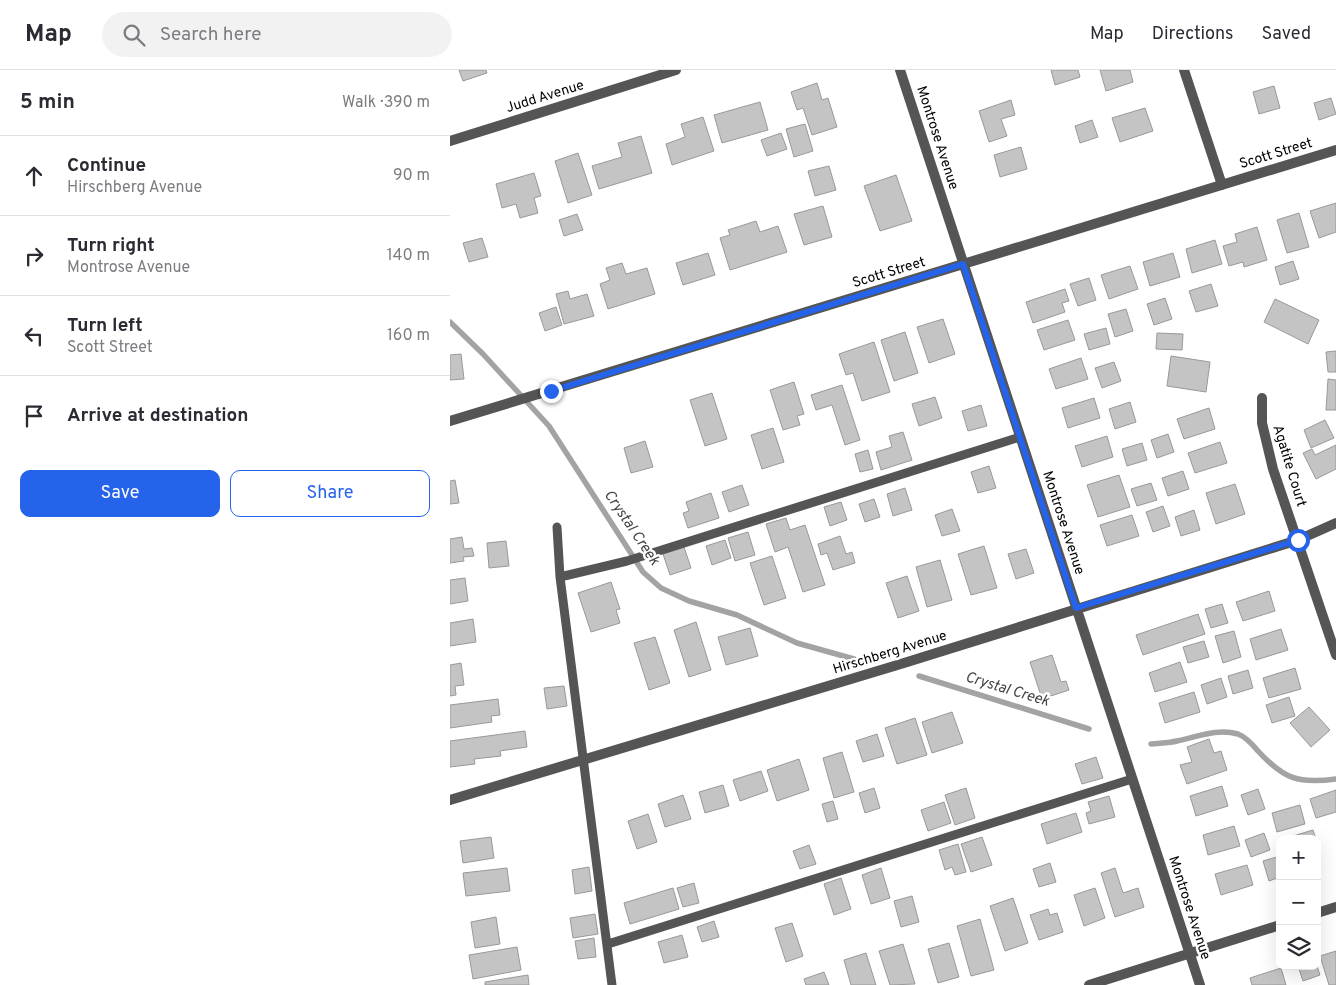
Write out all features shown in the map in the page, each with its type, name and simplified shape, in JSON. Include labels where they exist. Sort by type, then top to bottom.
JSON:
[{"type":"street","name":"Judd Avenue","points":[[450,141],[676,70]]},
{"type":"street","name":"Montrose Avenue","points":[[900,70],[1200,985]]},
{"type":"street","points":[[1184,70],[1222,185]]},
{"type":"street","name":"Scott Street","points":[[450,421],[1336,150]]},
{"type":"street","name":"Agatite Court","points":[[1262,398],[1262,423],[1269,450],[1336,655]]},
{"type":"street","name":"Hirschberg Avenue","points":[[450,800],[854,679],[1298,540],[1336,523]]},
{"type":"street","points":[[1321,912],[1336,907]]},
{"type":"street","points":[[1090,985],[1276,926]]},
{"type":"lane","points":[[560,577],[627,561],[1020,437]]},
{"type":"lane","points":[[557,527],[560,577],[612,985]]},
{"type":"lane","points":[[608,944],[1132,779]]},
{"type":"building","points":[[459,70],[486,70],[487,73],[463,81]]},
{"type":"building","points":[[1051,70],[1078,70],[1080,77],[1055,85]]},
{"type":"building","points":[[1100,70],[1130,70],[1133,82],[1106,91]]},
{"type":"building","points":[[817,83],[822,100],[828,98],[837,127],[812,135],[803,108],[797,110],[791,92]]},
{"type":"building","points":[[1274,86],[1280,108],[1259,114],[1253,92]]},
{"type":"building","points":[[1331,98],[1336,114],[1319,120],[1314,103]]},
{"type":"building","points":[[1011,100],[1015,115],[1001,119],[1007,136],[989,142],[979,111]]},
{"type":"building","points":[[760,102],[768,130],[722,143],[714,115]]},
{"type":"building","points":[[1145,108],[1153,131],[1120,142],[1112,118]]},
{"type":"building","points":[[703,117],[714,151],[672,165],[666,144],[685,137],[681,124]]},
{"type":"building","points":[[1092,120],[1098,137],[1080,143],[1075,126]]},
{"type":"building","points":[[805,124],[813,151],[794,157],[786,129]]},
{"type":"building","points":[[781,133],[787,149],[767,156],[761,140]]},
{"type":"building","points":[[641,136],[652,173],[599,189],[592,166],[622,157],[618,143]]},
{"type":"building","points":[[1021,147],[1027,169],[1000,177],[994,155]]},
{"type":"building","points":[[578,153],[592,195],[568,203],[555,161]]},
{"type":"building","points":[[829,166],[836,190],[815,196],[808,171]]},
{"type":"building","points":[[534,173],[541,196],[534,198],[538,213],[520,218],[516,204],[502,208],[496,184]]},
{"type":"building","points":[[896,175],[912,221],[880,231],[864,186]]},
{"type":"building","points":[[1336,203],[1336,232],[1319,238],[1310,211]]},
{"type":"building","points":[[823,206],[832,237],[804,245],[794,214]]},
{"type":"building","points":[[1299,213],[1309,247],[1287,253],[1277,220]]},
{"type":"building","points":[[577,214],[583,230],[564,236],[559,220]]},
{"type":"building","points":[[756,221],[760,232],[778,226],[787,252],[730,270],[720,238],[730,235],[728,230]]},
{"type":"building","points":[[1257,227],[1267,260],[1244,267],[1243,262],[1229,266],[1223,246],[1237,242],[1235,234]]},
{"type":"building","points":[[482,238],[488,257],[469,262],[463,243]]},
{"type":"building","points":[[1215,240],[1222,264],[1192,273],[1186,249]]},
{"type":"building","points":[[708,253],[715,275],[683,285],[676,263]]},
{"type":"building","points":[[1173,253],[1180,277],[1150,286],[1143,262]]},
{"type":"building","points":[[1293,261],[1299,279],[1280,285],[1275,267]]},
{"type":"building","points":[[622,263],[626,274],[647,268],[655,294],[608,309],[600,284],[610,280],[606,268]]},
{"type":"building","points":[[1130,266],[1138,289],[1109,299],[1101,275]]},
{"type":"building","points":[[1089,278],[1096,300],[1078,306],[1070,284]]},
{"type":"building","points":[[1211,284],[1218,306],[1196,312],[1189,291]]},
{"type":"building","points":[[1065,289],[1069,301],[1062,303],[1065,312],[1033,323],[1026,302]]},
{"type":"building","points":[[568,291],[570,299],[587,294],[594,316],[564,324],[556,294]]},
{"type":"building","points":[[1165,298],[1172,319],[1154,325],[1147,304]]},
{"type":"building","points":[[1275,299],[1319,320],[1308,344],[1264,322]]},
{"type":"building","points":[[556,307],[562,325],[545,331],[539,313]]},
{"type":"building","points":[[1126,309],[1133,331],[1115,337],[1108,314]]},
{"type":"building","points":[[943,319],[955,354],[929,363],[917,327]]},
{"type":"building","points":[[1068,320],[1075,340],[1044,350],[1037,330]]},
{"type":"building","points":[[1106,328],[1110,344],[1089,350],[1084,334]]},
{"type":"building","points":[[905,332],[918,373],[894,381],[881,340]]},
{"type":"building","points":[[1157,333],[1183,334],[1182,350],[1156,349]]},
{"type":"building","points":[[874,342],[890,392],[862,401],[853,373],[846,375],[839,354]]},
{"type":"building","points":[[1336,351],[1336,372],[1328,372],[1326,352]]},
{"type":"building","points":[[461,354],[464,379],[450,380],[450,355]]},
{"type":"building","points":[[1171,356],[1210,362],[1206,392],[1167,386]]},
{"type":"building","points":[[1081,358],[1088,379],[1056,389],[1049,369]]},
{"type":"building","points":[[1114,362],[1121,381],[1102,388],[1095,368]]},
{"type":"building","points":[[1328,379],[1336,380],[1336,410],[1326,410]]},
{"type":"building","points":[[794,382],[804,414],[797,416],[800,425],[783,430],[770,390]]},
{"type":"building","points":[[842,385],[860,440],[845,445],[832,405],[816,410],[811,395]]},
{"type":"building","points":[[712,393],[727,439],[705,446],[690,400]]},
{"type":"building","points":[[935,397],[942,418],[919,426],[912,404]]},
{"type":"building","points":[[1094,398],[1100,418],[1068,428],[1062,408]]},
{"type":"building","points":[[1130,402],[1136,422],[1115,429],[1109,409]]},
{"type":"building","points":[[981,405],[987,426],[968,431],[962,411]]},
{"type":"building","points":[[1209,408],[1215,429],[1184,439],[1177,419]]},
{"type":"building","points":[[1325,420],[1334,438],[1311,448],[1304,430]]},
{"type":"building","points":[[773,428],[784,462],[762,469],[751,435]]},
{"type":"building","points":[[903,432],[912,460],[881,470],[876,452],[892,447],[889,436]]},
{"type":"building","points":[[1168,434],[1174,452],[1157,458],[1151,440]]},
{"type":"building","points":[[1107,436],[1113,457],[1082,467],[1075,446]]},
{"type":"building","points":[[645,441],[653,467],[631,473],[624,448]]},
{"type":"building","points":[[1220,442],[1227,463],[1195,473],[1188,453]]},
{"type":"building","points":[[1142,443],[1147,460],[1127,466],[1122,449]]},
{"type":"building","points":[[1336,445],[1336,469],[1316,479],[1303,453],[1312,449],[1315,455]]},
{"type":"building","points":[[868,450],[873,469],[860,472],[855,454]]},
{"type":"building","points":[[989,466],[996,488],[978,493],[971,472]]},
{"type":"building","points":[[1183,471],[1189,489],[1168,496],[1162,478]]},
{"type":"building","points":[[1119,475],[1130,507],[1098,517],[1087,485]]},
{"type":"building","points":[[455,480],[459,503],[450,504],[450,481]]},
{"type":"building","points":[[1151,483],[1157,500],[1137,506],[1131,489]]},
{"type":"building","points":[[1235,484],[1245,514],[1216,524],[1206,493]]},
{"type":"building","points":[[742,485],[749,505],[729,512],[722,492]]},
{"type":"building","points":[[905,488],[912,510],[893,516],[887,494]]},
{"type":"building","points":[[711,493],[719,518],[688,528],[683,513],[689,511],[686,502]]},
{"type":"building","points":[[874,499],[880,517],[865,522],[859,504]]},
{"type":"building","points":[[841,502],[847,520],[830,526],[824,507]]},
{"type":"building","points":[[1163,506],[1170,526],[1153,532],[1146,512]]},
{"type":"building","points":[[952,509],[960,531],[942,536],[935,515]]},
{"type":"building","points":[[1194,510],[1200,530],[1181,536],[1175,517]]},
{"type":"building","points":[[1132,515],[1139,536],[1107,546],[1100,525]]},
{"type":"building","points":[[786,518],[790,530],[805,525],[825,585],[803,592],[788,547],[775,552],[766,524]]},
{"type":"building","points":[[748,532],[755,555],[735,561],[728,538]]},
{"type":"building","points":[[840,536],[846,554],[852,552],[855,563],[833,570],[827,553],[821,555],[818,544]]},
{"type":"building","points":[[462,537],[464,549],[472,548],[474,556],[463,557],[464,561],[450,563],[450,539]]},
{"type":"building","points":[[725,540],[731,558],[712,565],[706,546]]},
{"type":"building","points":[[506,541],[509,566],[489,568],[487,543]]},
{"type":"building","points":[[984,546],[997,588],[971,595],[958,554]]},
{"type":"building","points":[[684,547],[691,568],[670,575],[663,554]]},
{"type":"building","points":[[1026,549],[1034,573],[1016,579],[1008,554]]},
{"type":"building","points":[[772,556],[786,598],[764,605],[750,563]]},
{"type":"building","points":[[940,560],[952,600],[927,607],[916,567]]},
{"type":"building","points":[[907,576],[919,611],[898,618],[886,583]]},
{"type":"building","points":[[465,578],[468,601],[450,604],[450,580]]},
{"type":"building","points":[[611,582],[620,609],[616,610],[620,623],[591,632],[578,593]]},
{"type":"building","points":[[1269,591],[1275,611],[1243,621],[1236,602]]},
{"type":"building","points":[[1222,604],[1228,623],[1211,628],[1205,609]]},
{"type":"building","points":[[1198,614],[1205,634],[1143,655],[1136,635]]},
{"type":"building","points":[[473,619],[476,642],[450,646],[450,623]]},
{"type":"building","points":[[696,622],[711,670],[689,677],[674,630]]},
{"type":"building","points":[[750,628],[758,656],[726,665],[718,637]]},
{"type":"building","points":[[1281,629],[1288,650],[1256,660],[1250,639]]},
{"type":"building","points":[[1234,631],[1241,657],[1223,663],[1215,636]]},
{"type":"building","points":[[655,637],[670,683],[649,690],[634,643]]},
{"type":"building","points":[[1204,641],[1209,657],[1188,663],[1183,647]]},
{"type":"building","points":[[1052,655],[1061,682],[1066,681],[1069,690],[1042,699],[1030,662]]},
{"type":"building","points":[[1180,662],[1187,682],[1155,692],[1149,673]]},
{"type":"building","points":[[461,663],[464,685],[455,686],[456,695],[450,696],[450,665]]},
{"type":"building","points":[[1295,668],[1301,689],[1269,698],[1263,678]]},
{"type":"building","points":[[1248,670],[1253,688],[1233,694],[1228,676]]},
{"type":"building","points":[[1221,678],[1227,697],[1207,704],[1201,685]]},
{"type":"building","points":[[564,686],[567,706],[547,709],[544,688]]},
{"type":"building","points":[[1194,692],[1200,712],[1165,723],[1159,703]]},
{"type":"building","points":[[1289,697],[1295,716],[1272,723],[1266,705]]},
{"type":"building","points":[[498,699],[500,715],[491,716],[492,722],[450,728],[450,705]]},
{"type":"building","points":[[1309,707],[1330,730],[1311,747],[1290,723]]},
{"type":"building","points":[[952,712],[963,743],[932,753],[922,722]]},
{"type":"building","points":[[915,718],[927,755],[897,764],[885,728]]},
{"type":"building","points":[[525,731],[527,747],[500,751],[501,756],[474,759],[475,764],[450,767],[450,741]]},
{"type":"building","points":[[877,734],[884,756],[863,762],[856,741]]},
{"type":"building","points":[[1209,739],[1214,753],[1221,751],[1227,770],[1187,784],[1180,765],[1192,762],[1187,747]]},
{"type":"building","points":[[842,752],[854,792],[834,798],[823,758]]},
{"type":"building","points":[[1096,757],[1103,778],[1082,784],[1075,764]]},
{"type":"building","points":[[799,759],[809,790],[777,801],[767,770]]},
{"type":"building","points":[[761,771],[768,791],[740,801],[733,780]]},
{"type":"building","points":[[723,785],[729,806],[705,813],[699,792]]},
{"type":"building","points":[[1222,786],[1228,806],[1196,816],[1190,796]]},
{"type":"building","points":[[874,788],[880,808],[865,813],[859,793]]},
{"type":"building","points":[[966,788],[975,818],[955,825],[945,795]]},
{"type":"building","points":[[1258,789],[1265,809],[1248,815],[1241,795]]},
{"type":"building","points":[[1336,790],[1336,812],[1316,818],[1310,799]]},
{"type":"building","points":[[683,795],[691,819],[665,827],[658,804]]},
{"type":"building","points":[[1109,796],[1115,817],[1089,824],[1086,813],[1091,811],[1088,802]]},
{"type":"building","points":[[833,801],[838,819],[827,822],[822,804]]},
{"type":"building","points":[[944,802],[951,823],[928,831],[921,810]]},
{"type":"building","points":[[1300,805],[1305,824],[1277,832],[1272,813]]},
{"type":"building","points":[[1076,813],[1082,832],[1047,844],[1041,824]]},
{"type":"building","points":[[648,814],[657,842],[637,849],[628,821]]},
{"type":"building","points":[[1234,826],[1240,846],[1208,855],[1203,835]]},
{"type":"building","points":[[1313,830],[1315,835],[1296,835]]},
{"type":"building","points":[[1264,833],[1270,850],[1251,857],[1245,840]]},
{"type":"building","points":[[491,837],[494,858],[463,863],[460,841]]},
{"type":"building","points":[[982,837],[992,865],[971,872],[961,844]]},
{"type":"building","points":[[958,844],[966,872],[955,875],[952,867],[945,870],[939,850]]},
{"type":"building","points":[[809,845],[816,864],[800,869],[793,851]]},
{"type":"building","points":[[1276,857],[1276,878],[1269,881],[1263,861]]},
{"type":"building","points":[[1050,863],[1056,882],[1039,887],[1033,869]]},
{"type":"building","points":[[1247,865],[1253,885],[1221,895],[1215,874]]},
{"type":"building","points":[[589,867],[592,891],[575,894],[572,870]]},
{"type":"building","points":[[507,868],[510,891],[466,896],[463,873]]},
{"type":"building","points":[[881,868],[890,898],[871,904],[862,875]]},
{"type":"building","points":[[1115,868],[1123,893],[1138,888],[1144,907],[1115,917],[1101,873]]},
{"type":"building","points":[[841,878],[851,909],[834,915],[824,884]]},
{"type":"building","points":[[694,883],[699,903],[683,907],[677,888]]},
{"type":"building","points":[[673,888],[679,909],[630,924],[624,903]]},
{"type":"building","points":[[1095,888],[1105,918],[1084,926],[1074,895]]},
{"type":"building","points":[[912,896],[919,922],[901,927],[894,901]]},
{"type":"building","points":[[1013,898],[1028,943],[1005,951],[990,906]]},
{"type":"building","points":[[1048,909],[1050,915],[1057,913],[1063,932],[1039,940],[1030,915]]},
{"type":"building","points":[[595,914],[598,934],[573,938],[570,918]]},
{"type":"building","points":[[496,917],[500,944],[475,948],[471,922]]},
{"type":"building","points":[[980,919],[994,970],[971,976],[957,926]]},
{"type":"building","points":[[714,921],[719,937],[702,942],[697,927]]},
{"type":"building","points":[[792,923],[803,956],[786,962],[775,928]]},
{"type":"building","points":[[682,935],[688,957],[664,963],[658,942]]},
{"type":"building","points":[[594,938],[596,957],[578,959],[575,941]]},
{"type":"building","points":[[949,943],[959,977],[938,983],[928,949]]},
{"type":"building","points":[[903,944],[915,984],[890,985],[879,951]]},
{"type":"building","points":[[517,947],[521,970],[473,979],[469,955]]},
{"type":"building","points":[[1336,951],[1336,985],[1329,985],[1321,956]]},
{"type":"building","points":[[866,953],[876,985],[851,985],[844,960]]},
{"type":"building","points":[[1276,970],[1282,970],[1286,985],[1252,985],[1250,978]]},
{"type":"building","points":[[1299,970],[1318,970],[1320,975],[1303,981]]},
{"type":"building","points":[[824,972],[829,985],[806,985],[804,979]]},
{"type":"building","points":[[528,975],[529,985],[485,985],[485,982]]},
{"type":"waterway","name":"Crystal Creek","points":[[450,322],[483,354],[549,426],[643,572],[661,588],[689,601],[737,615],[797,643],[854,659]]},
{"type":"waterway","name":"Crystal Creek","points":[[919,676],[1089,729]]},
{"type":"waterway","name":"Crystal Creek","points":[[1151,744],[1230,732],[1244,737],[1276,768],[1292,777],[1311,781],[1336,779]]},
{"type":"route","points":[[551,391],[963,264],[1076,608],[1298,540]]}]
